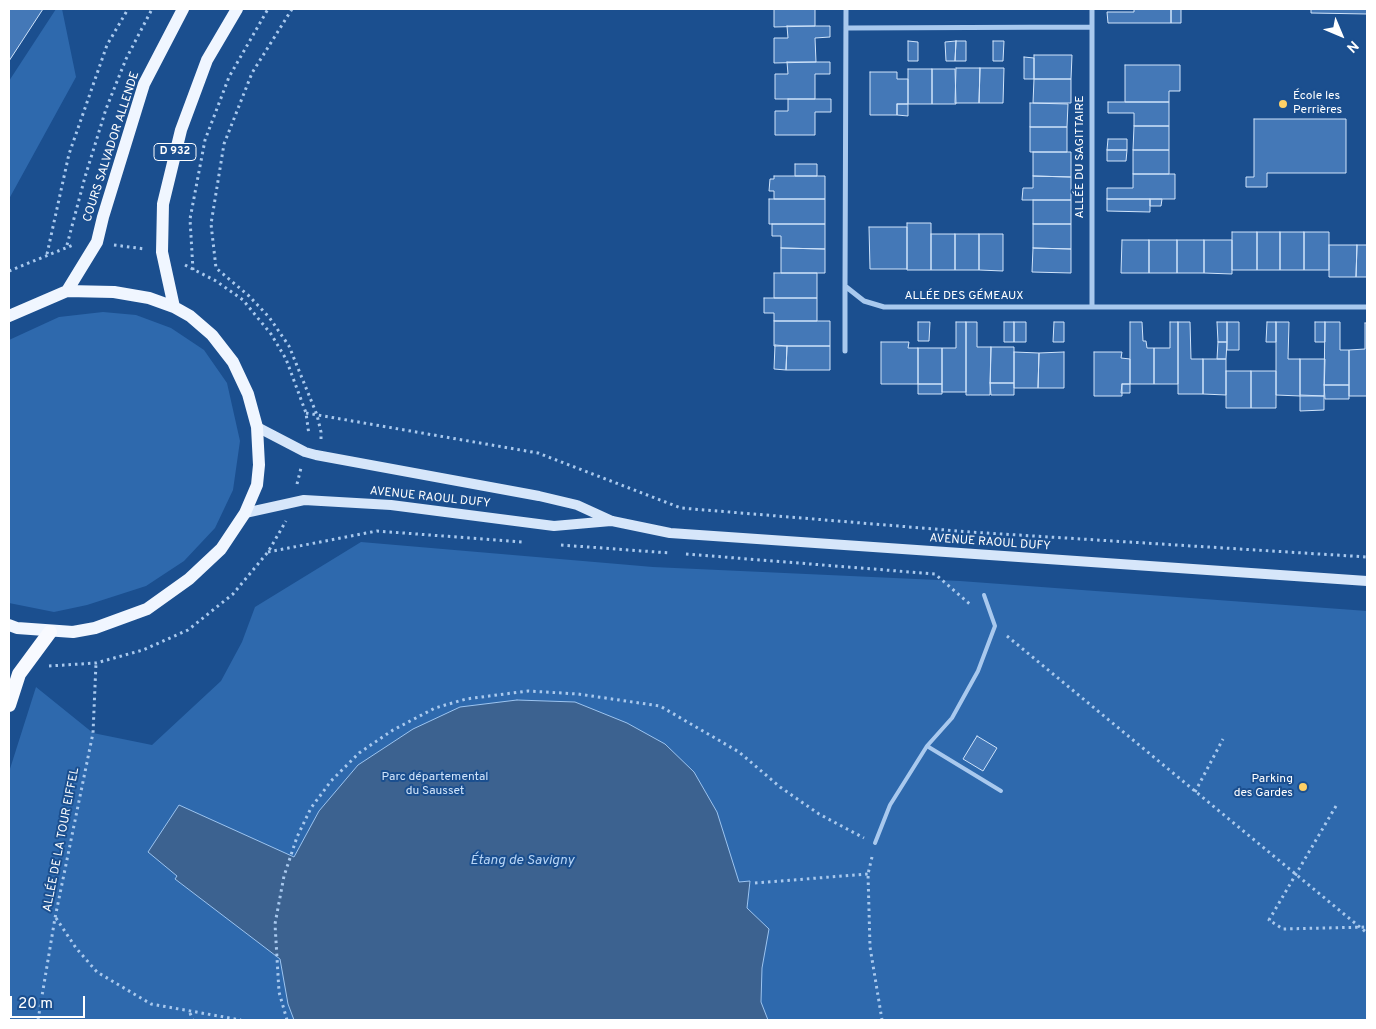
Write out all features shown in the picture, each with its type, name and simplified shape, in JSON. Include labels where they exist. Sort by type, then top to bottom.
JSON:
[{"type":"highway","points":[[9,705],[19,674],[50,632]]},
{"type":"main road","name":"COURS SALVADOR ALLENDE","points":[[66,291],[97,242],[144,84],[182,9]]},
{"type":"main road","name":"D 932","points":[[174,307],[162,252],[163,204],[181,130],[207,60],[237,9]]},
{"type":"main road","points":[[9,316],[66,291],[114,292],[149,298],[174,307],[190,316],[212,335],[233,362],[248,394],[257,428],[260,464],[257,486],[245,513],[221,548],[189,579],[147,609],[95,628],[50,632],[17,628],[9,625]]},
{"type":"main road","name":"AVENUE RAOUL DUFY","points":[[257,428],[316,455],[539,496],[578,505],[612,521],[670,533],[1367,581]]},
{"type":"main road","name":"AVENUE RAOUL DUFY","points":[[245,513],[304,500],[391,505],[554,526],[612,521]]},
{"type":"street","points":[[845,351],[846,9]]},
{"type":"street","name":"ALLÉE DU SAGITTAIRE","points":[[1092,9],[1092,306]]},
{"type":"street","points":[[846,28],[1091,27]]},
{"type":"street","name":"ALLÉE DES GÉMEAUX","points":[[845,286],[864,302],[884,307],[1367,307]]},
{"type":"lane","points":[[875,843],[890,805],[927,746],[952,718],[978,671],[995,626],[984,595]]},
{"type":"lane","points":[[927,746],[1001,791]]},
{"type":"path","points":[[47,254],[69,154],[107,45],[128,9]]},
{"type":"path","points":[[67,246],[85,177],[106,109],[126,60],[152,9]]},
{"type":"path","points":[[193,270],[190,219],[205,140],[229,77],[268,9]]},
{"type":"path","points":[[292,9],[252,73],[224,144],[211,224],[216,268],[249,296],[269,317],[290,346],[317,415],[322,432],[320,443]]},
{"type":"path","points":[[306,413],[538,453],[681,508],[970,532],[1367,557]]},
{"type":"path","points":[[268,552],[377,531],[526,542]]},
{"type":"path","points":[[556,544],[935,574],[995,626],[1367,933]]},
{"type":"path","name":"ALLÉE DE LA TOUR EIFFEL","points":[[38,1020],[56,918],[93,733],[96,663]]},
{"type":"path","points":[[287,1020],[277,972],[275,924],[284,876],[297,837],[311,808],[331,781],[359,753],[393,730],[435,708],[466,699],[528,691],[578,694],[660,706],[739,752],[780,787],[819,814],[875,843],[868,874],[870,947],[882,1020]]},
{"type":"path","points":[[1195,792],[1223,739]]},
{"type":"path","points":[[1336,806],[1269,920],[1282,929],[1367,927]]},
{"type":"path","points":[[755,883],[868,874]]},
{"type":"path","points":[[56,918],[76,948],[97,972],[151,1004],[241,1020]]},
{"type":"path","points":[[189,1012],[193,1020]]},
{"type":"green space","points":[[56,9],[62,9],[76,77],[9,199],[9,81]]},
{"type":"green space","points":[[103,312],[136,315],[171,328],[204,350],[227,383],[240,441],[233,490],[215,528],[184,561],[146,586],[87,605],[54,612],[9,603],[9,340],[59,317]]},
{"type":"green space","name":"Parc départemental du Sausset","points":[[361,542],[653,567],[960,581],[1367,611],[1367,1020],[9,1020],[9,772],[36,687],[93,733],[152,745],[221,681],[242,642],[255,607]]},
{"type":"water","name":"Étang de Savigny","points":[[517,700],[575,702],[627,723],[665,744],[694,772],[717,812],[739,882],[750,881],[747,908],[769,929],[762,968],[761,1002],[768,1020],[294,1020],[288,1004],[280,959],[175,879],[177,876],[148,852],[179,805],[294,857],[319,811],[358,765],[413,729],[460,707]]},
{"type":"building","points":[[9,9],[43,9],[9,61]]},
{"type":"building","points":[[774,9],[815,9],[815,26],[774,27]]},
{"type":"building","points":[[1134,9],[1171,9],[1171,23],[1108,23],[1107,12],[1134,12]]},
{"type":"building","points":[[1171,9],[1181,9],[1181,23],[1171,23]]},
{"type":"building","points":[[1311,9],[1367,9],[1367,14],[1311,13]]},
{"type":"building","points":[[787,26],[830,26],[830,37],[815,38],[816,62],[774,63],[774,38],[788,38]]},
{"type":"building","points":[[908,41],[918,42],[918,61],[908,61]]},
{"type":"building","points":[[956,41],[955,61],[946,61],[945,42]]},
{"type":"building","points":[[956,41],[966,41],[966,61],[955,61]]},
{"type":"building","points":[[993,41],[1004,41],[1003,61],[993,61]]},
{"type":"building","points":[[1034,55],[1072,55],[1071,79],[1034,79]]},
{"type":"building","points":[[1024,57],[1034,58],[1034,79],[1024,79]]},
{"type":"building","points":[[787,62],[830,62],[830,74],[815,74],[815,99],[775,99],[775,74],[788,74]]},
{"type":"building","points":[[1125,65],[1180,65],[1180,91],[1169,91],[1169,102],[1125,102]]},
{"type":"building","points":[[956,68],[980,68],[979,103],[955,103]]},
{"type":"building","points":[[980,68],[1004,68],[1003,103],[979,103]]},
{"type":"building","points":[[908,69],[932,69],[932,104],[908,104]]},
{"type":"building","points":[[932,69],[955,69],[956,104],[932,104]]},
{"type":"building","points":[[870,72],[897,72],[897,79],[908,79],[908,104],[897,104],[897,115],[870,115]]},
{"type":"building","points":[[1034,79],[1071,79],[1071,103],[1033,103]]},
{"type":"building","points":[[788,99],[831,99],[831,112],[815,112],[815,135],[775,135],[775,111],[788,111]]},
{"type":"building","points":[[1108,102],[1169,102],[1169,126],[1134,126],[1134,113],[1108,113]]},
{"type":"building","points":[[1030,103],[1068,104],[1067,127],[1030,127]]},
{"type":"building","points":[[897,104],[908,104],[908,116],[897,115]]},
{"type":"building","points":[[1254,119],[1346,119],[1346,173],[1267,173],[1267,187],[1246,187],[1246,177],[1254,177]]},
{"type":"building","points":[[1134,126],[1169,126],[1169,150],[1133,150]]},
{"type":"building","points":[[1030,127],[1067,127],[1067,152],[1030,152]]},
{"type":"building","points":[[1108,139],[1127,139],[1127,150],[1107,150]]},
{"type":"building","points":[[1107,150],[1127,150],[1126,161],[1107,161]]},
{"type":"building","points":[[1133,150],[1169,150],[1169,174],[1133,174]]},
{"type":"building","points":[[1033,152],[1071,152],[1071,177],[1033,176]]},
{"type":"building","points":[[795,164],[817,164],[817,176],[795,176]]},
{"type":"building","points":[[1133,174],[1175,174],[1175,199],[1107,199],[1107,188],[1133,188]]},
{"type":"building","points":[[774,176],[825,176],[825,199],[774,199],[774,191],[769,191],[770,179],[774,179]]},
{"type":"building","points":[[1033,176],[1071,177],[1071,200],[1022,200],[1023,188],[1033,188]]},
{"type":"building","points":[[769,199],[825,199],[825,224],[769,224]]},
{"type":"building","points":[[1107,199],[1150,199],[1150,212],[1107,211]]},
{"type":"building","points":[[1150,199],[1162,199],[1161,206],[1150,206]]},
{"type":"building","points":[[1033,200],[1071,200],[1071,224],[1033,224]]},
{"type":"building","points":[[907,223],[931,223],[931,270],[907,270]]},
{"type":"building","points":[[772,224],[825,224],[825,249],[781,248],[781,236],[772,236]]},
{"type":"building","points":[[1033,224],[1071,224],[1071,249],[1033,248]]},
{"type":"building","points":[[869,227],[907,227],[907,269],[870,269]]},
{"type":"building","points":[[1232,232],[1257,232],[1257,270],[1232,270]]},
{"type":"building","points":[[1257,232],[1280,232],[1280,270],[1257,270]]},
{"type":"building","points":[[1280,232],[1304,232],[1304,270],[1280,270]]},
{"type":"building","points":[[1304,232],[1329,232],[1329,270],[1304,270]]},
{"type":"building","points":[[931,234],[955,234],[955,270],[931,270]]},
{"type":"building","points":[[955,234],[979,234],[979,270],[955,270]]},
{"type":"building","points":[[979,234],[1003,234],[1003,271],[979,270]]},
{"type":"building","points":[[1122,240],[1149,240],[1149,273],[1121,273]]},
{"type":"building","points":[[1149,240],[1177,240],[1177,273],[1149,273]]},
{"type":"building","points":[[1177,240],[1204,240],[1204,273],[1177,273]]},
{"type":"building","points":[[1204,240],[1232,240],[1232,274],[1204,273]]},
{"type":"building","points":[[1329,245],[1357,245],[1356,277],[1329,277]]},
{"type":"building","points":[[1357,245],[1367,245],[1367,277],[1356,277]]},
{"type":"building","points":[[781,248],[825,249],[825,273],[781,273]]},
{"type":"building","points":[[1033,248],[1071,249],[1071,273],[1032,272]]},
{"type":"building","points":[[774,273],[817,273],[817,298],[774,298]]},
{"type":"building","points":[[764,298],[817,298],[817,321],[774,321],[774,313],[764,313]]},
{"type":"building","points":[[774,321],[830,321],[830,346],[774,346]]},
{"type":"building","points":[[918,322],[930,322],[929,341],[918,341]]},
{"type":"building","points":[[956,322],[966,322],[966,392],[942,392],[942,348],[956,348]]},
{"type":"building","points":[[966,322],[977,322],[977,347],[991,347],[990,395],[966,395]]},
{"type":"building","points":[[1004,322],[1014,322],[1014,342],[1004,342]]},
{"type":"building","points":[[1014,322],[1026,322],[1026,342],[1014,342]]},
{"type":"building","points":[[1054,322],[1064,322],[1064,342],[1053,342]]},
{"type":"building","points":[[1130,322],[1142,322],[1143,341],[1146,341],[1147,348],[1154,348],[1154,384],[1130,384]]},
{"type":"building","points":[[1170,322],[1178,322],[1178,384],[1154,384],[1154,348],[1170,348]]},
{"type":"building","points":[[1178,322],[1190,322],[1191,359],[1203,359],[1203,394],[1178,394]]},
{"type":"building","points":[[1217,322],[1227,322],[1227,342],[1218,342]]},
{"type":"building","points":[[1227,322],[1239,322],[1239,350],[1227,350]]},
{"type":"building","points":[[1267,322],[1276,322],[1276,342],[1266,342]]},
{"type":"building","points":[[1276,322],[1289,322],[1288,359],[1300,359],[1300,396],[1276,395]]},
{"type":"building","points":[[1315,322],[1325,322],[1325,342],[1315,342]]},
{"type":"building","points":[[1325,322],[1340,322],[1340,350],[1349,350],[1349,385],[1324,385]]},
{"type":"building","points":[[1365,323],[1367,323],[1367,396],[1349,396],[1349,350],[1365,349]]},
{"type":"building","points":[[881,342],[909,342],[908,348],[918,348],[918,384],[881,384]]},
{"type":"building","points":[[1218,342],[1227,342],[1226,359],[1217,359]]},
{"type":"building","points":[[775,345],[787,346],[786,370],[774,369]]},
{"type":"building","points":[[787,346],[830,346],[830,370],[786,370]]},
{"type":"building","points":[[991,347],[1014,347],[1014,383],[990,383]]},
{"type":"building","points":[[918,348],[942,348],[942,384],[918,384]]},
{"type":"building","points":[[1014,352],[1039,353],[1038,388],[1014,388]]},
{"type":"building","points":[[1064,352],[1064,388],[1038,388],[1039,353]]},
{"type":"building","points":[[1094,352],[1122,352],[1121,358],[1130,359],[1130,384],[1122,384],[1122,396],[1094,396]]},
{"type":"building","points":[[1203,359],[1226,359],[1226,395],[1203,394]]},
{"type":"building","points":[[1300,359],[1325,359],[1324,396],[1300,395]]},
{"type":"building","points":[[1226,371],[1251,371],[1251,408],[1226,408]]},
{"type":"building","points":[[1251,371],[1276,371],[1276,408],[1251,408]]},
{"type":"building","points":[[990,383],[1014,383],[1014,395],[991,395]]},
{"type":"building","points":[[918,384],[942,384],[942,394],[918,394]]},
{"type":"building","points":[[1122,384],[1130,384],[1130,393],[1121,393]]},
{"type":"building","points":[[1324,385],[1349,385],[1349,399],[1325,399]]},
{"type":"building","points":[[1300,396],[1324,396],[1324,410],[1300,411]]},
{"type":"building","points":[[977,736],[997,748],[983,771],[963,759]]},
{"type":"place","name":"École les Perrières","points":[[1283,104]]},
{"type":"place","name":"Parking des Gardes","points":[[1303,787]]}]
